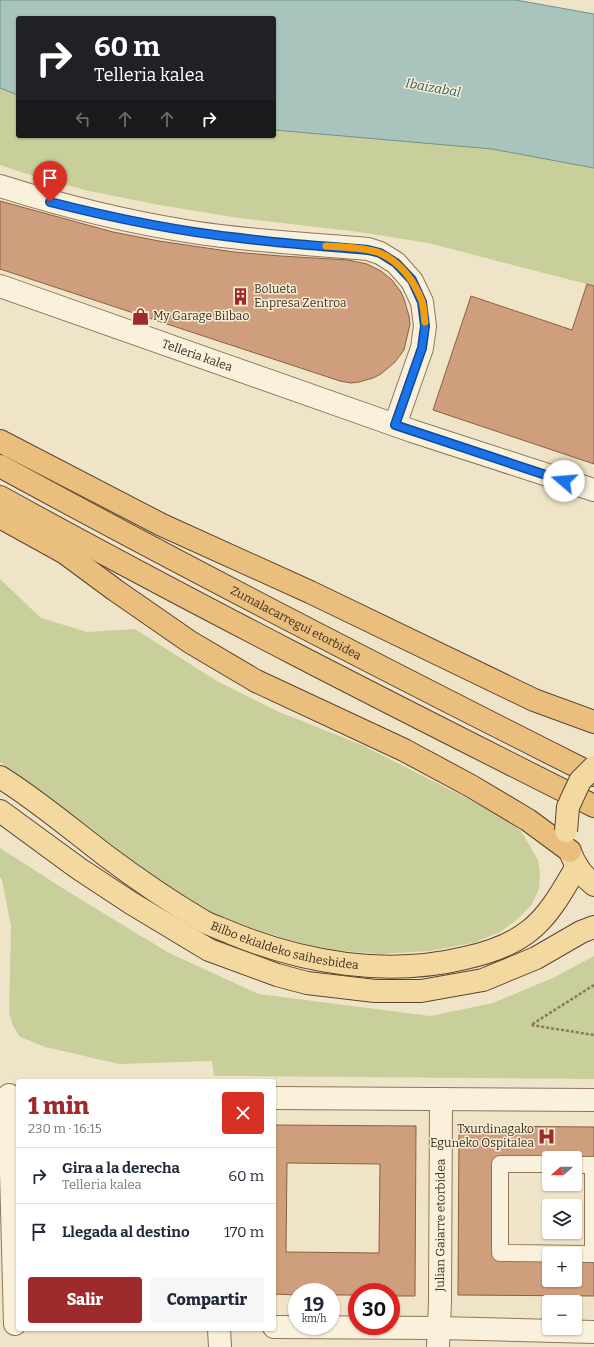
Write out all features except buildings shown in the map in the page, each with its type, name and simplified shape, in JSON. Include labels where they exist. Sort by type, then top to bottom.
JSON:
[{"type":"highway","points":[[0,441],[162,525],[310,592],[534,700],[594,722]]},
{"type":"highway","name":"Zumalacarregui etorbidea","points":[[0,466],[127,536],[377,666],[594,775]]},
{"type":"highway","points":[[0,497],[114,560],[350,683],[594,806]]},
{"type":"highway","points":[[0,517],[65,554],[190,642],[249,677],[404,750],[528,820],[571,849]]},
{"type":"main road","points":[[594,767],[580,781],[568,807],[571,849],[587,879],[594,885]]},
{"type":"main road","name":"Bilbo ekialdeko saihesbidea","points":[[0,777],[44,808],[139,880],[178,906],[206,922],[278,950],[339,963],[371,967],[406,967],[452,962],[500,948],[531,930],[545,916],[571,849]]},
{"type":"main road","name":"Bilbo ekialdeko saihesbidea","points":[[0,811],[78,868],[131,903],[209,950],[277,975],[307,983],[375,991],[421,990],[483,980],[536,958],[580,932],[594,927]]},
{"type":"street","points":[[0,186],[78,209],[149,225],[253,240],[368,250],[380,253],[396,263],[412,280],[422,302],[425,326],[422,348],[395,425]]},
{"type":"street","name":"Telleria kalea","points":[[0,286],[395,425],[594,490]]},
{"type":"street","points":[[9,1095],[11,1324]]},
{"type":"street","points":[[276,1098],[594,1100]]},
{"type":"street","name":"Julian Gaiarre etorbidea","points":[[439,1337],[441,1099]]},
{"type":"street","points":[[542,1164],[500,1164],[500,1253],[593,1254],[593,1165],[582,1165]]},
{"type":"street","points":[[276,1327],[439,1337],[594,1332]]},
{"type":"street","points":[[219,1331],[220,1347]]},
{"type":"path","points":[[594,985],[531,1025],[594,1035]]},
{"type":"green space","points":[[0,88],[16,94],[16,138],[276,138],[276,130],[492,149],[594,168],[594,286],[428,243],[359,232],[239,218],[159,205],[89,191],[0,165]]},
{"type":"green space","points":[[0,579],[41,618],[87,632],[135,629],[217,681],[277,711],[362,745],[504,817],[521,831],[538,860],[540,873],[539,889],[532,904],[518,919],[500,932],[473,943],[430,951],[380,954],[329,950],[286,939],[236,923],[205,909],[161,881],[57,802],[0,762]]},
{"type":"green space","points":[[0,848],[169,953],[259,994],[430,1016],[493,1003],[557,976],[594,956],[594,1079],[214,1076],[212,1061],[119,1064],[45,1047],[20,1037],[13,1026],[9,1013],[11,926],[2,880],[0,877]]},
{"type":"water","name":"Ibaizabal","points":[[0,0],[516,0],[594,14],[594,168],[492,149],[276,130],[276,16],[16,16],[16,94],[0,88]]},
{"type":"slow traffic","points":[[326,246],[340,246],[368,250],[380,253],[396,263],[412,280],[422,302],[425,322]]},
{"type":"place","name":"Bolueta Enpresa Zentroa","points":[[241,296]]},
{"type":"place","name":"My Garage Bilbao","points":[[140,316]]},
{"type":"place","name":"Txurdinagako Eguneko Ospitalea","points":[[547,1136]]},
{"type":"route","points":[[50,202],[125,220],[192,232],[260,241],[340,246],[380,253],[396,263],[412,280],[422,302],[425,326],[422,348],[395,425],[564,481]]}]
